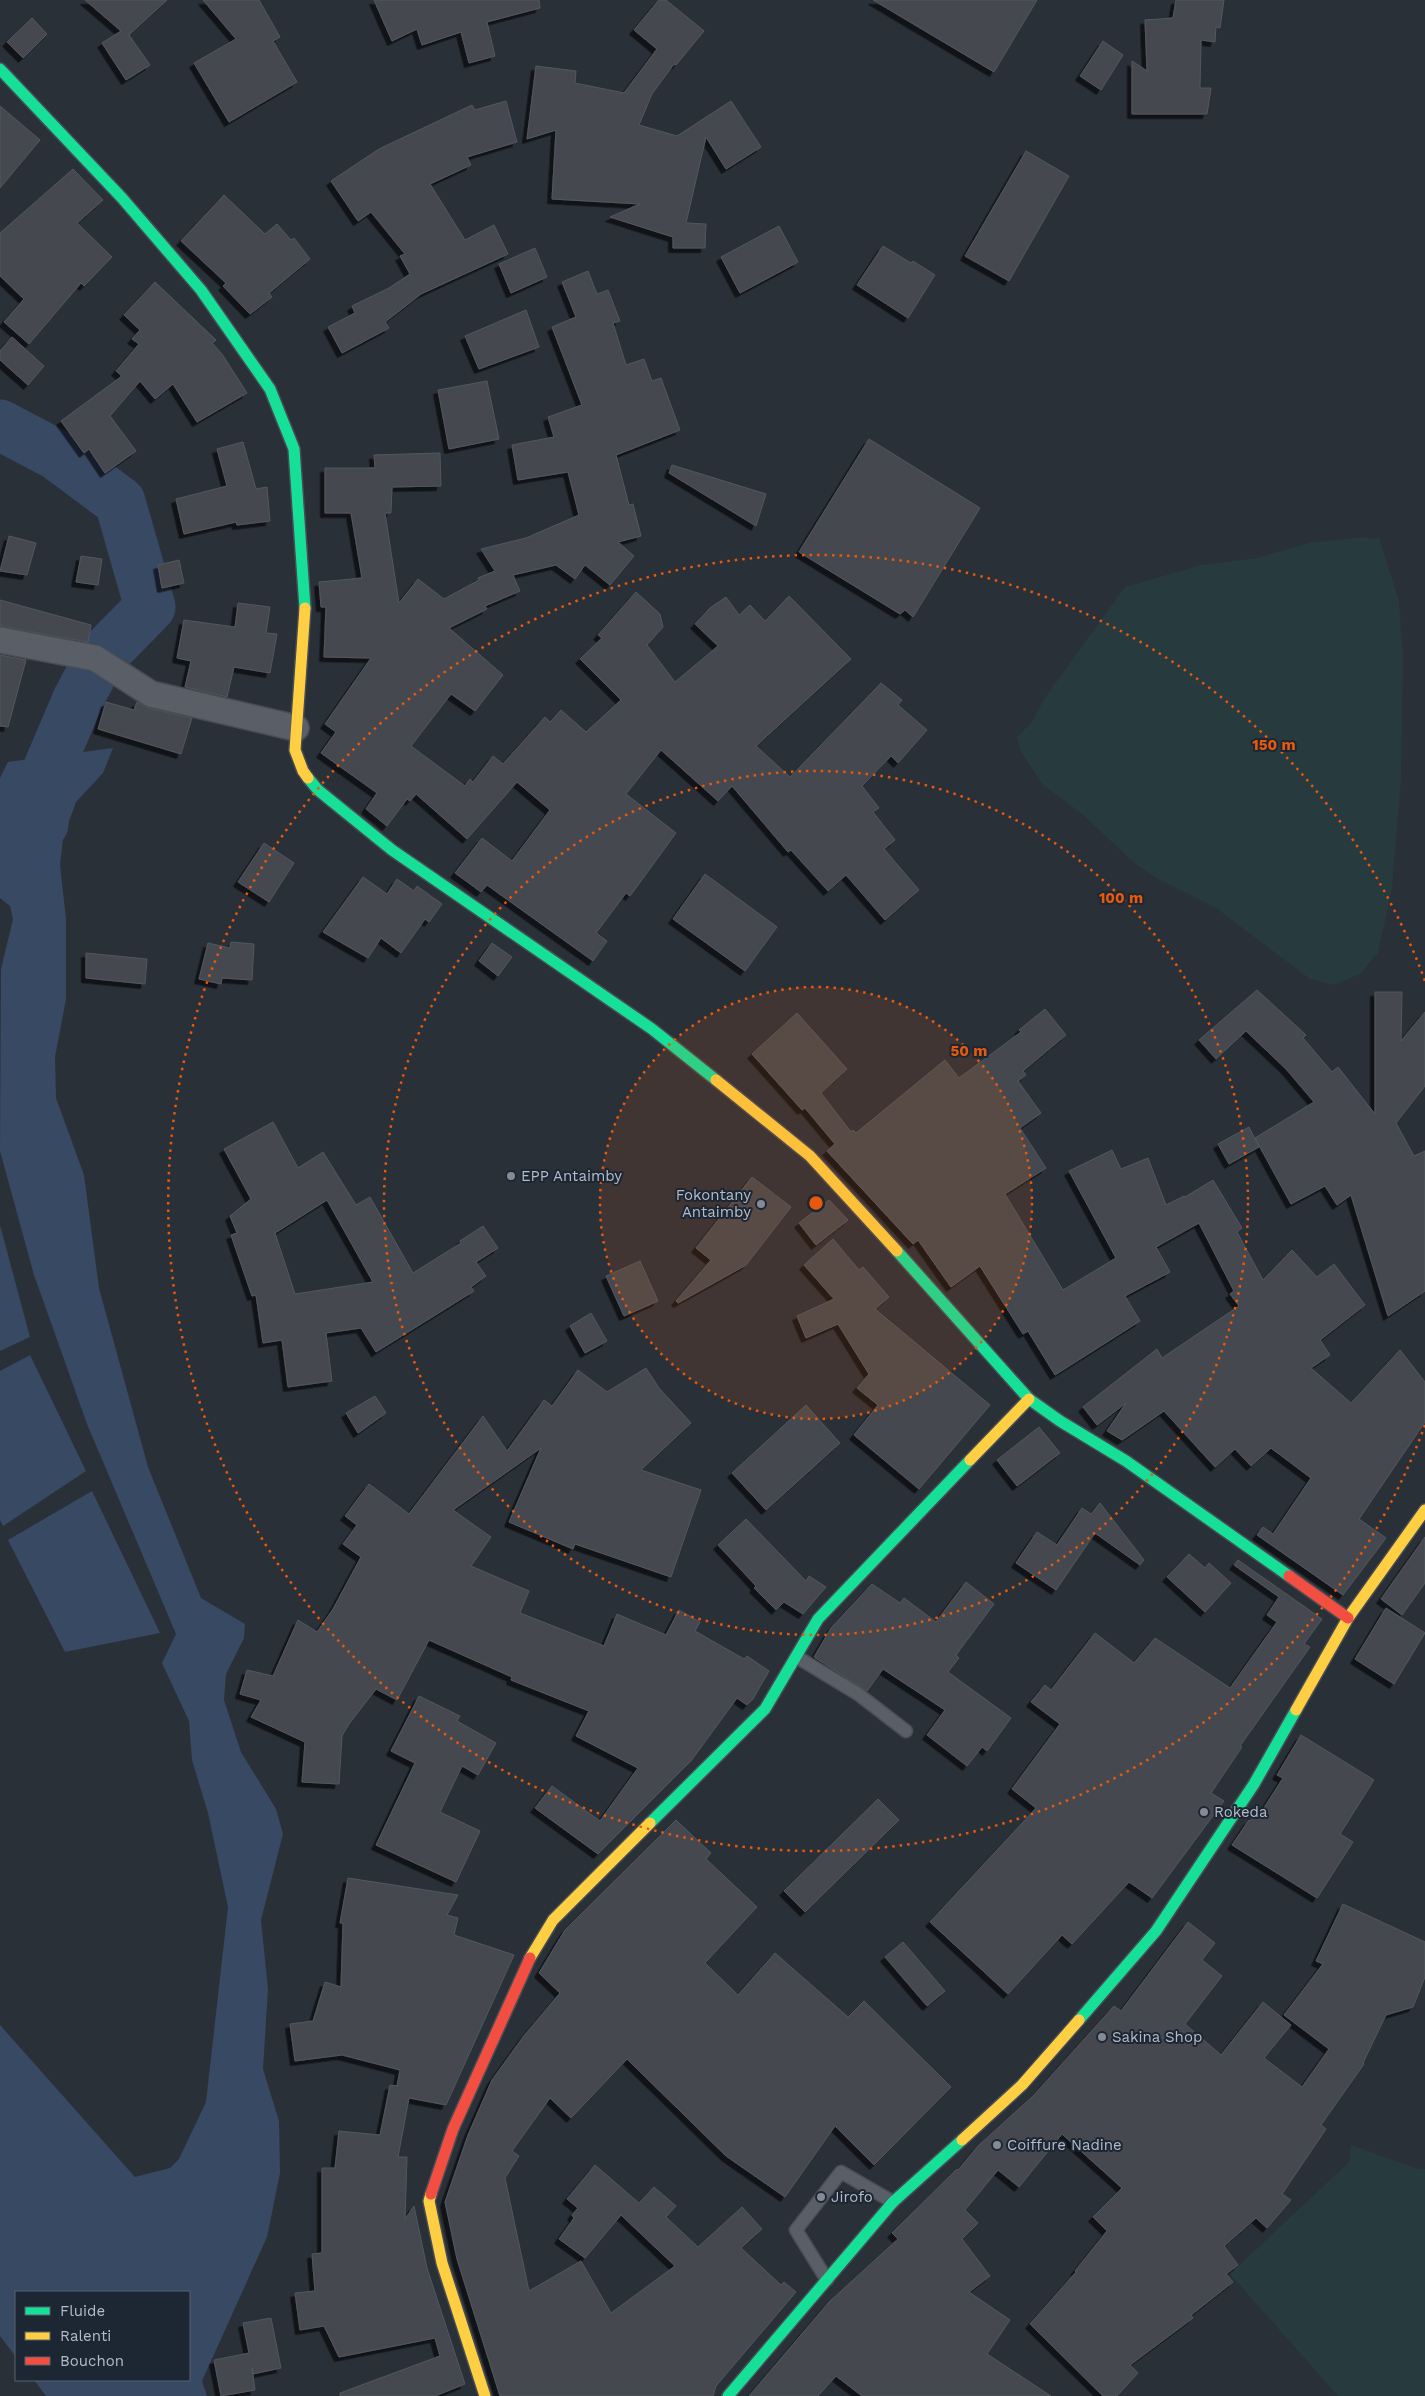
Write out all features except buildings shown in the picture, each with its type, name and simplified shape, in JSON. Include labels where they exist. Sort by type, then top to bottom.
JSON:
[{"type":"street","points":[[0,69],[122,198],[201,290],[270,389],[294,449],[306,616],[295,750],[303,771],[318,790],[392,850],[652,1029],[810,1156],[915,1270],[1029,1399],[1060,1421],[1126,1461],[1348,1618]]},
{"type":"street","points":[[0,640],[99,660],[151,694],[296,728]]},
{"type":"street","points":[[485,2396],[442,2263],[429,2200],[453,2129],[523,1970],[554,1920],[765,1709],[818,1619],[1029,1399]]},
{"type":"street","points":[[728,2396],[894,2202],[1022,2084],[1156,1931],[1254,1784],[1348,1618],[1425,1510]]},
{"type":"lane","points":[[797,1657],[858,1694],[906,1731]]},
{"type":"lane","points":[[827,2280],[796,2230],[841,2172],[894,2202]]},
{"type":"green space","points":[[1363,537],[1376,539],[1379,537],[1399,601],[1403,658],[1401,779],[1392,888],[1378,953],[1360,974],[1334,985],[1310,979],[1216,908],[1154,877],[1132,861],[1082,814],[1042,784],[1020,750],[1017,737],[1032,722],[1044,699],[1125,587],[1201,565],[1257,558],[1309,543]]},
{"type":"green space","points":[[1351,2145],[1418,2169],[1425,2169],[1425,2396],[1338,2396],[1230,2274],[1349,2162]]},
{"type":"water","points":[[113,748],[103,773],[76,802],[63,838],[60,865],[66,919],[66,999],[55,1057],[56,1098],[84,1175],[99,1288],[148,1467],[201,1598],[245,1624],[244,1638],[226,1674],[224,1700],[241,1752],[276,1809],[283,1834],[261,1920],[268,1989],[263,2069],[279,2121],[280,2173],[267,2237],[202,2381],[207,2396],[46,2396],[35,2381],[190,2381],[190,2291],[15,2291],[15,2356],[0,2336],[0,2025],[135,2177],[170,2168],[179,2159],[206,2102],[228,1907],[208,1813],[192,1760],[189,1721],[162,1663],[176,1634],[87,1424],[34,1275],[0,1151],[1,969],[13,919],[10,906],[0,898],[0,778],[8,762]]},
{"type":"water","points":[[0,1225],[30,1337],[0,1351]]},
{"type":"water","points":[[30,1355],[86,1471],[3,1526],[0,1520],[0,1371]]},
{"type":"water","points":[[92,1491],[160,1633],[65,1652],[8,1540]]},
{"type":"waterway","points":[[0,425],[57,455],[120,502],[150,607],[100,658],[78,699],[47,772],[43,824]]},
{"type":"traffic: fast","points":[[0,69],[122,198],[201,290],[270,389],[294,449],[305,608]]},
{"type":"traffic: fast","points":[[308,778],[318,790],[392,850],[652,1029],[716,1080]]},
{"type":"traffic: fast","points":[[897,1251],[1029,1399],[1060,1421],[1126,1461],[1289,1576]]},
{"type":"traffic: fast","points":[[650,1823],[765,1709],[818,1619],[970,1460]]},
{"type":"traffic: fast","points":[[1079,2020],[1156,1931],[1254,1784],[1296,1710]]},
{"type":"traffic: fast","points":[[728,2396],[893,2202],[962,2140]]},
{"type":"traffic: slow","points":[[305,608],[295,750],[303,771],[308,778]]},
{"type":"traffic: slow","points":[[716,1080],[810,1156],[897,1251]]},
{"type":"traffic: slow","points":[[970,1460],[1029,1399]]},
{"type":"traffic: slow","points":[[1296,1710],[1348,1618],[1425,1510]]},
{"type":"traffic: slow","points":[[530,1958],[553,1920],[650,1823]]},
{"type":"traffic: slow","points":[[962,2140],[1022,2085],[1079,2020]]},
{"type":"traffic: slow","points":[[431,2194],[429,2201],[442,2263],[485,2396]]},
{"type":"traffic: jam","points":[[1289,1576],[1348,1618]]},
{"type":"traffic: jam","points":[[431,2194],[453,2129],[530,1958]]},
{"type":"place","name":"EPP Antaimby","points":[[511,1176]]},
{"type":"place","name":"Fokontany Antaimby","points":[[761,1204]]},
{"type":"place","name":"Rokeda","points":[[1204,1812]]},
{"type":"place","name":"Sakina Shop","points":[[1102,2037]]},
{"type":"place","name":"Coiffure Nadine","points":[[997,2145]]},
{"type":"place","name":"Jirofo","points":[[821,2197]]}]
